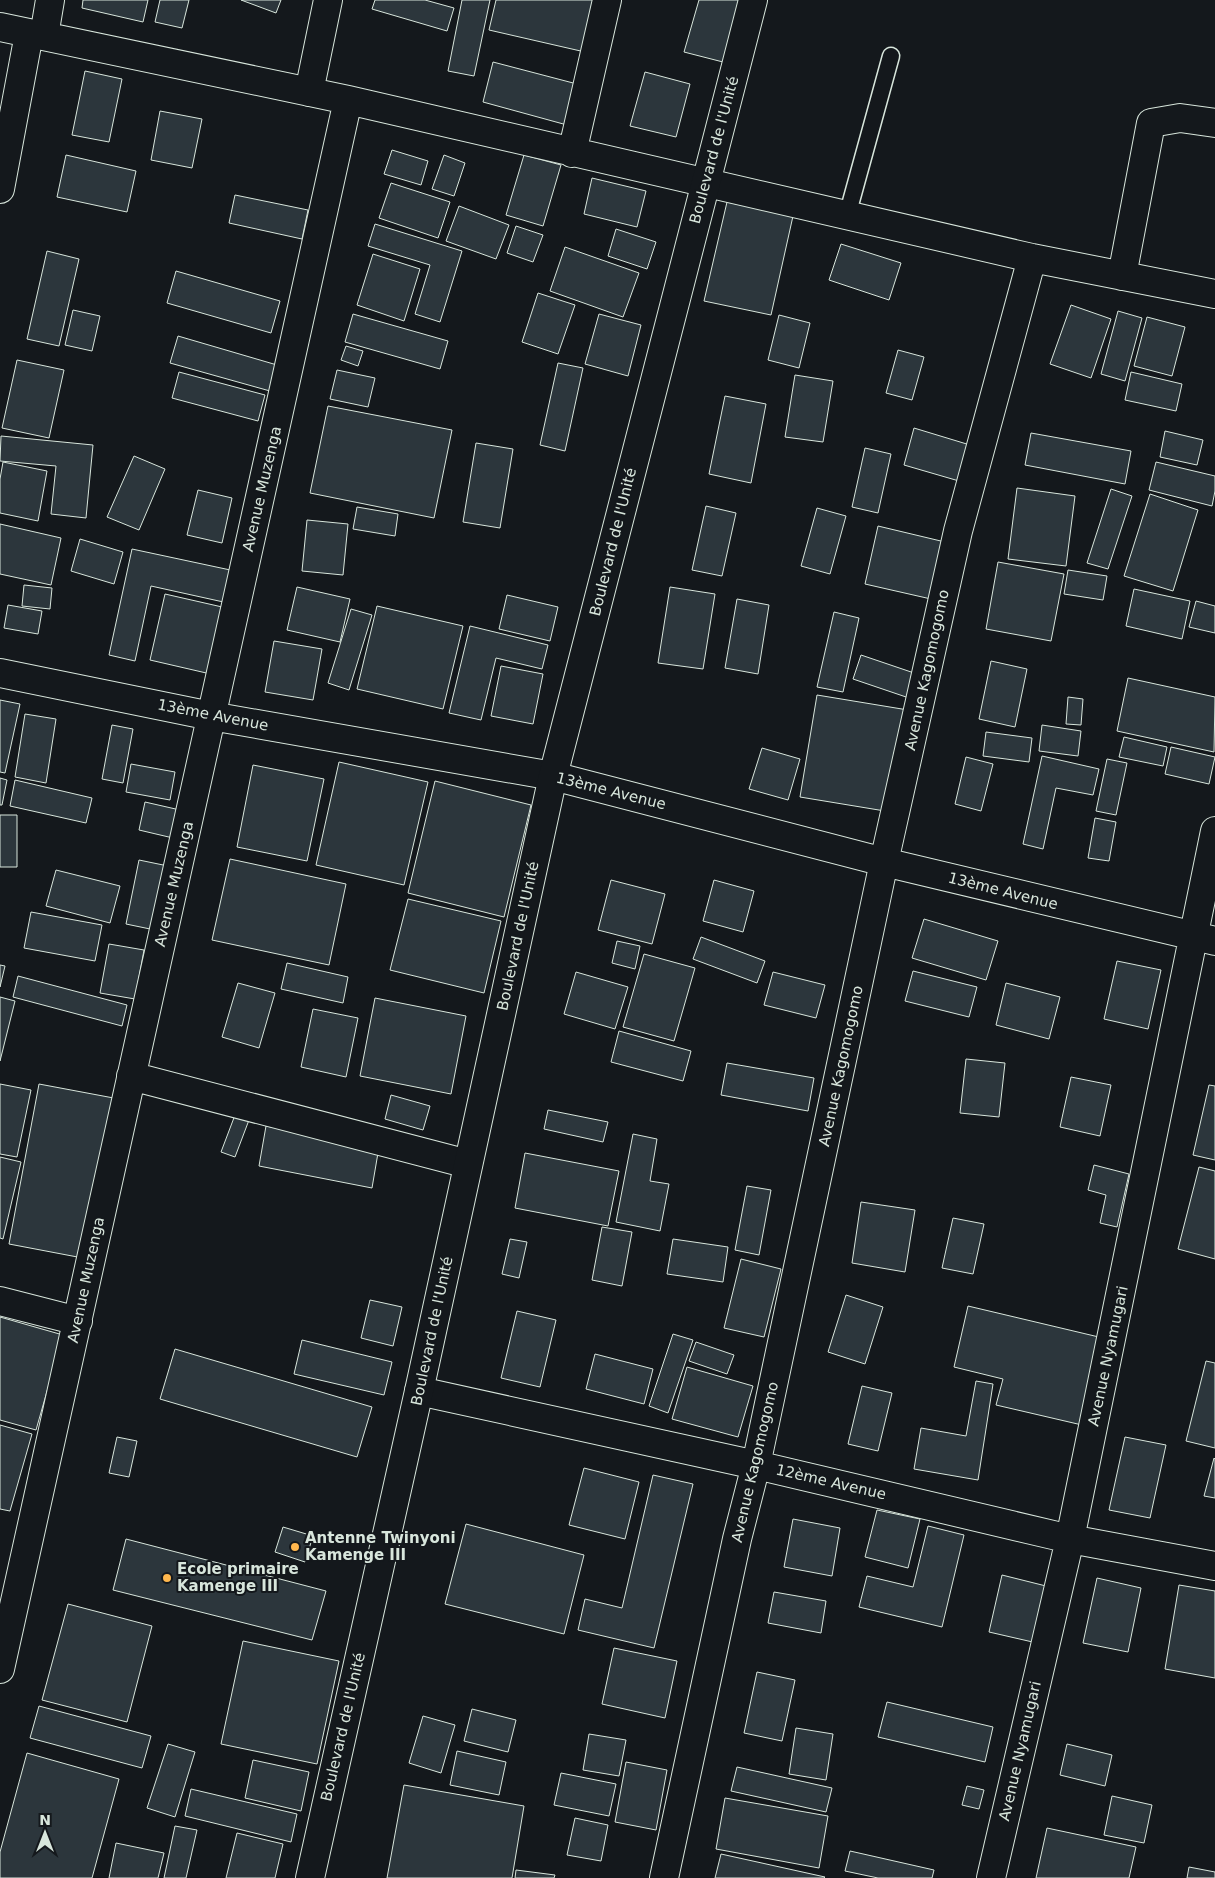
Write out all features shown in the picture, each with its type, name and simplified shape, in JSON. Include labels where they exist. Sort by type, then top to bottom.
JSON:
[{"type":"street","points":[[0,189],[36,35],[50,0]]},
{"type":"street","points":[[309,92],[328,0]]},
{"type":"street","points":[[572,152],[607,0]]},
{"type":"street","name":"Boulevard de l'Unité","points":[[310,1878],[553,776],[753,0]]},
{"type":"street","points":[[0,27],[348,100],[1032,258],[1215,294]]},
{"type":"street","name":"Avenue Muzenga","points":[[0,1669],[348,100]]},
{"type":"street","points":[[1122,276],[1151,123],[1180,118],[1215,123]]},
{"type":"street","name":"Avenue Kagomogomo","points":[[664,1878],[737,1539],[756,1465],[884,862],[958,531],[1032,258]]},
{"type":"street","name":"13ème Avenue","points":[[0,672],[211,716],[553,776],[884,862],[1204,939]]},
{"type":"street","name":"Avenue Nyamugari","points":[[991,1878],[1070,1539],[1204,939],[1215,832]]},
{"type":"street","points":[[132,1076],[468,1164]]},
{"type":"street","points":[[0,1301],[78,1320]]},
{"type":"street","name":"12ème Avenue","points":[[419,1390],[756,1465],[1070,1539],[1215,1566]]},
{"type":"lane","points":[[847,216],[891,56]]},
{"type":"building","points":[[83,0],[148,0],[143,22],[82,8]]},
{"type":"building","points":[[160,0],[189,0],[182,28],[155,22]]},
{"type":"building","points":[[241,0],[281,0],[276,13]]},
{"type":"building","points":[[375,0],[425,0],[454,8],[447,31],[372,9]]},
{"type":"building","points":[[462,0],[490,0],[474,76],[448,71]]},
{"type":"building","points":[[496,0],[597,0],[585,52],[489,30]]},
{"type":"building","points":[[699,0],[741,0],[723,62],[684,52]]},
{"type":"building","points":[[493,62],[577,84],[567,125],[483,102]]},
{"type":"building","points":[[85,71],[122,79],[109,142],[72,135]]},
{"type":"building","points":[[645,72],[690,84],[676,137],[630,126]]},
{"type":"building","points":[[160,111],[202,119],[192,168],[151,160]]},
{"type":"building","points":[[392,150],[428,161],[421,185],[384,174]]},
{"type":"building","points":[[66,155],[136,171],[127,212],[57,197]]},
{"type":"building","points":[[444,155],[465,163],[454,196],[432,189]]},
{"type":"building","points":[[524,155],[561,165],[543,226],[506,215]]},
{"type":"building","points":[[592,178],[646,191],[637,227],[584,214]]},
{"type":"building","points":[[391,183],[450,202],[438,238],[379,218]]},
{"type":"building","points":[[235,195],[308,210],[302,239],[229,223]]},
{"type":"building","points":[[727,202],[793,216],[771,315],[704,301]]},
{"type":"building","points":[[459,206],[509,225],[496,259],[446,241]]},
{"type":"building","points":[[375,224],[462,251],[440,322],[415,314],[430,265],[368,246]]},
{"type":"building","points":[[516,226],[543,235],[533,262],[507,253]]},
{"type":"building","points":[[616,229],[656,242],[647,269],[608,256]]},
{"type":"building","points":[[841,244],[901,263],[889,300],[829,280]]},
{"type":"building","points":[[565,247],[639,273],[623,317],[550,291]]},
{"type":"building","points":[[47,251],[79,259],[59,346],[27,339]]},
{"type":"building","points":[[373,254],[420,269],[404,321],[357,305]]},
{"type":"building","points":[[176,271],[280,301],[271,333],[167,303]]},
{"type":"building","points":[[538,293],[575,305],[558,354],[522,342]]},
{"type":"building","points":[[1071,305],[1111,319],[1091,378],[1050,364]]},
{"type":"building","points":[[73,310],[100,316],[92,351],[65,345]]},
{"type":"building","points":[[1118,311],[1142,318],[1125,381],[1101,374]]},
{"type":"building","points":[[353,314],[448,341],[440,369],[345,342]]},
{"type":"building","points":[[599,314],[641,325],[628,376],[585,364]]},
{"type":"building","points":[[779,315],[810,323],[799,368],[768,360]]},
{"type":"building","points":[[1147,317],[1185,327],[1172,376],[1134,366]]},
{"type":"building","points":[[178,336],[277,365],[270,391],[170,363]]},
{"type":"building","points":[[346,346],[363,351],[358,366],[341,360]]},
{"type":"building","points":[[898,350],[924,357],[912,400],[886,393]]},
{"type":"building","points":[[17,360],[64,370],[49,438],[2,428]]},
{"type":"building","points":[[558,363],[583,368],[565,451],[540,445]]},
{"type":"building","points":[[337,370],[375,378],[368,407],[330,399]]},
{"type":"building","points":[[179,372],[265,395],[258,421],[172,398]]},
{"type":"building","points":[[1131,372],[1182,384],[1176,411],[1125,400]]},
{"type":"building","points":[[795,375],[833,381],[823,442],[785,437]]},
{"type":"building","points":[[725,396],[766,404],[751,483],[709,474]]},
{"type":"building","points":[[328,406],[452,430],[434,518],[310,493]]},
{"type":"building","points":[[914,428],[970,445],[959,481],[904,465]]},
{"type":"building","points":[[1165,431],[1203,440],[1197,465],[1160,457]]},
{"type":"building","points":[[1031,433],[1131,451],[1125,484],[1025,465]]},
{"type":"building","points":[[1,436],[93,445],[86,518],[51,514],[56,466],[0,461]]},
{"type":"building","points":[[476,443],[513,449],[500,528],[463,522]]},
{"type":"building","points":[[865,448],[891,454],[878,513],[852,507]]},
{"type":"building","points":[[134,456],[165,469],[139,530],[107,517]]},
{"type":"building","points":[[3,462],[47,471],[38,521],[0,513],[0,479]]},
{"type":"building","points":[[1156,462],[1215,476],[1212,506],[1149,490]]},
{"type":"building","points":[[1017,488],[1075,496],[1066,566],[1008,559]]},
{"type":"building","points":[[1111,489],[1132,496],[1108,569],[1087,563]]},
{"type":"building","points":[[198,490],[232,498],[222,543],[187,535]]},
{"type":"building","points":[[1150,494],[1198,510],[1173,591],[1124,576]]},
{"type":"building","points":[[706,506],[736,513],[722,576],[692,570]]},
{"type":"building","points":[[357,507],[398,514],[395,536],[353,529]]},
{"type":"building","points":[[817,508],[846,516],[830,574],[801,566]]},
{"type":"building","points":[[307,520],[348,524],[343,575],[302,571]]},
{"type":"building","points":[[0,524],[61,538],[51,585],[0,574]]},
{"type":"building","points":[[878,526],[945,542],[931,599],[865,584]]},
{"type":"building","points":[[80,539],[123,552],[114,584],[71,571]]},
{"type":"building","points":[[132,549],[235,571],[228,603],[151,586],[135,661],[109,655]]},
{"type":"building","points":[[998,562],[1064,574],[1051,641],[986,629]]},
{"type":"building","points":[[1068,570],[1107,576],[1103,600],[1064,594]]},
{"type":"building","points":[[24,585],[52,588],[50,609],[22,606]]},
{"type":"building","points":[[297,587],[350,599],[340,642],[287,630]]},
{"type":"building","points":[[670,587],[715,594],[703,669],[658,663]]},
{"type":"building","points":[[1134,589],[1190,601],[1182,639],[1126,626]]},
{"type":"building","points":[[165,594],[231,609],[215,675],[150,660]]},
{"type":"building","points":[[507,595],[558,607],[550,641],[499,629]]},
{"type":"building","points":[[737,599],[769,605],[758,674],[725,668]]},
{"type":"building","points":[[1196,601],[1215,606],[1215,633],[1189,627]]},
{"type":"building","points":[[8,605],[42,611],[38,634],[4,628]]},
{"type":"building","points":[[377,606],[463,626],[443,709],[357,689]]},
{"type":"building","points":[[351,609],[372,615],[349,690],[328,683]]},
{"type":"building","points":[[834,612],[859,618],[843,692],[817,687]]},
{"type":"building","points":[[470,626],[548,645],[542,669],[496,658],[481,720],[449,713]]},
{"type":"building","points":[[274,641],[322,649],[313,700],[265,692]]},
{"type":"building","points":[[861,655],[920,675],[912,699],[853,679]]},
{"type":"building","points":[[991,661],[1027,669],[1015,727],[979,719]]},
{"type":"building","points":[[501,666],[543,674],[533,724],[491,716]]},
{"type":"building","points":[[1128,678],[1215,697],[1214,752],[1117,731]]},
{"type":"building","points":[[817,695],[908,710],[891,812],[800,797]]},
{"type":"building","points":[[1068,697],[1083,699],[1081,725],[1066,724]]},
{"type":"building","points":[[0,700],[20,704],[5,773],[0,772]]},
{"type":"building","points":[[25,714],[56,719],[46,783],[15,777]]},
{"type":"building","points":[[112,725],[133,729],[123,783],[102,779]]},
{"type":"building","points":[[1042,725],[1081,731],[1078,756],[1039,751]]},
{"type":"building","points":[[986,732],[1032,738],[1029,762],[983,756]]},
{"type":"building","points":[[1124,737],[1167,747],[1163,766],[1119,757]]},
{"type":"building","points":[[1171,747],[1215,757],[1209,784],[1165,774]]},
{"type":"building","points":[[762,748],[800,759],[788,800],[749,789]]},
{"type":"building","points":[[1042,756],[1099,769],[1093,795],[1056,788],[1043,849],[1023,844]]},
{"type":"building","points":[[966,757],[993,764],[981,811],[955,804]]},
{"type":"building","points":[[1107,759],[1127,763],[1116,815],[1096,811]]},
{"type":"building","points":[[339,762],[428,782],[404,885],[316,865]]},
{"type":"building","points":[[131,764],[175,772],[170,800],[126,792]]},
{"type":"building","points":[[253,765],[324,779],[307,861],[237,847]]},
{"type":"building","points":[[0,778],[7,780],[2,805],[0,805]]},
{"type":"building","points":[[15,780],[92,798],[86,823],[10,806]]},
{"type":"building","points":[[435,781],[531,805],[504,917],[408,893]]},
{"type":"building","points":[[145,802],[180,810],[173,838],[139,830]]},
{"type":"building","points":[[0,815],[17,815],[17,867],[0,867]]},
{"type":"building","points":[[1095,818],[1116,822],[1109,861],[1088,858]]},
{"type":"building","points":[[230,859],[346,884],[329,965],[212,940]]},
{"type":"building","points":[[139,860],[168,866],[155,930],[126,924]]},
{"type":"building","points":[[56,870],[120,886],[110,923],[46,906]]},
{"type":"building","points":[[611,880],[665,894],[652,944],[598,930]]},
{"type":"building","points":[[714,880],[754,891],[743,932],[703,921]]},
{"type":"building","points":[[408,899],[501,921],[484,993],[390,970]]},
{"type":"building","points":[[31,912],[102,925],[95,961],[24,948]]},
{"type":"building","points":[[924,919],[998,941],[986,980],[912,958]]},
{"type":"building","points":[[701,937],[765,961],[757,983],[693,959]]},
{"type":"building","points":[[617,941],[640,946],[635,969],[612,963]]},
{"type":"building","points":[[109,944],[144,950],[135,999],[100,993]]},
{"type":"building","points":[[644,954],[695,968],[674,1041],[623,1027]]},
{"type":"building","points":[[1117,961],[1161,970],[1148,1029],[1104,1019]]},
{"type":"building","points":[[287,963],[348,977],[343,1003],[281,989]]},
{"type":"building","points":[[0,965],[5,966],[0,987]]},
{"type":"building","points":[[913,971],[977,987],[969,1017],[905,1001]]},
{"type":"building","points":[[576,972],[628,987],[615,1029],[564,1014]]},
{"type":"building","points":[[773,972],[825,985],[816,1018],[764,1005]]},
{"type":"building","points":[[18,976],[127,1005],[122,1026],[13,997]]},
{"type":"building","points":[[238,983],[275,993],[259,1048],[222,1037]]},
{"type":"building","points":[[1006,983],[1060,997],[1049,1039],[996,1025]]},
{"type":"building","points":[[0,997],[15,1001],[0,1061]]},
{"type":"building","points":[[375,998],[466,1016],[451,1094],[360,1076]]},
{"type":"building","points":[[313,1009],[358,1018],[346,1077],[301,1067]]},
{"type":"building","points":[[619,1031],[691,1051],[683,1081],[611,1062]]},
{"type":"building","points":[[966,1059],[1005,1063],[999,1117],[960,1113]]},
{"type":"building","points":[[727,1063],[814,1078],[808,1111],[721,1095]]},
{"type":"building","points":[[1071,1077],[1111,1085],[1100,1136],[1060,1127]]},
{"type":"building","points":[[0,1084],[31,1090],[17,1157],[0,1154]]},
{"type":"building","points":[[39,1084],[119,1099],[88,1259],[9,1244]]},
{"type":"building","points":[[1209,1085],[1215,1086],[1215,1160],[1193,1155]]},
{"type":"building","points":[[391,1095],[430,1106],[423,1130],[385,1119]]},
{"type":"building","points":[[548,1110],[608,1122],[603,1142],[544,1129]]},
{"type":"building","points":[[235,1115],[249,1120],[235,1157],[221,1152]]},
{"type":"building","points":[[266,1126],[379,1147],[372,1188],[259,1166]]},
{"type":"building","points":[[633,1134],[657,1139],[650,1181],[669,1184],[660,1231],[616,1222]]},
{"type":"building","points":[[525,1153],[619,1171],[608,1226],[515,1208]]},
{"type":"building","points":[[0,1157],[21,1162],[3,1239],[0,1238]]},
{"type":"building","points":[[1094,1165],[1129,1174],[1117,1227],[1100,1223],[1106,1195],[1088,1190]]},
{"type":"building","points":[[1199,1167],[1215,1171],[1215,1259],[1178,1249]]},
{"type":"building","points":[[747,1186],[771,1190],[759,1255],[735,1250]]},
{"type":"building","points":[[861,1202],[915,1210],[905,1272],[852,1263]]},
{"type":"building","points":[[953,1218],[984,1224],[973,1274],[942,1268]]},
{"type":"building","points":[[602,1227],[632,1232],[622,1286],[592,1280]]},
{"type":"building","points":[[510,1239],[527,1242],[519,1278],[502,1274]]},
{"type":"building","points":[[673,1239],[728,1247],[723,1282],[667,1274]]},
{"type":"building","points":[[741,1259],[781,1269],[764,1337],[724,1328]]},
{"type":"building","points":[[846,1295],[883,1307],[865,1364],[828,1352]]},
{"type":"building","points":[[370,1300],[402,1307],[393,1346],[361,1338]]},
{"type":"building","points":[[968,1306],[1103,1338],[1082,1425],[996,1405],[1003,1379],[954,1367]]},
{"type":"building","points":[[517,1311],[556,1320],[540,1387],[501,1378]]},
{"type":"building","points":[[0,1317],[63,1335],[36,1430],[0,1420]]},
{"type":"building","points":[[673,1334],[693,1340],[668,1413],[649,1406]]},
{"type":"building","points":[[302,1340],[392,1362],[384,1395],[294,1374]]},
{"type":"building","points":[[696,1342],[734,1355],[727,1374],[689,1361]]},
{"type":"building","points":[[175,1349],[372,1407],[357,1457],[160,1399]]},
{"type":"building","points":[[595,1354],[653,1369],[644,1404],[586,1389]]},
{"type":"building","points":[[1206,1361],[1215,1363],[1215,1448],[1186,1441]]},
{"type":"building","points":[[687,1367],[753,1386],[738,1437],[672,1419]]},
{"type":"building","points":[[976,1381],[993,1384],[978,1480],[914,1469],[921,1428],[966,1436]]},
{"type":"building","points":[[862,1386],[892,1393],[878,1451],[848,1444]]},
{"type":"building","points":[[0,1425],[32,1434],[10,1511],[0,1509]]},
{"type":"building","points":[[117,1437],[137,1441],[129,1477],[109,1473]]},
{"type":"building","points":[[1125,1437],[1166,1445],[1150,1518],[1109,1510]]},
{"type":"building","points":[[1215,1459],[1215,1498],[1204,1496]]},
{"type":"building","points":[[584,1468],[639,1482],[625,1539],[569,1525]]},
{"type":"building","points":[[653,1475],[693,1484],[654,1648],[578,1630],[585,1599],[622,1608]]},
{"type":"building","points":[[877,1510],[920,1519],[908,1568],[865,1557]]},
{"type":"building","points":[[793,1519],[840,1528],[832,1576],[784,1567]]},
{"type":"building","points":[[466,1524],[584,1555],[564,1634],[445,1604]]},
{"type":"building","points":[[928,1526],[964,1535],[942,1627],[859,1607],[867,1576],[913,1587]]},
{"type":"building","points":[[283,1527],[313,1536],[305,1562],[275,1552]]},
{"type":"building","points":[[126,1539],[326,1591],[312,1640],[113,1590]]},
{"type":"building","points":[[1002,1575],[1050,1587],[1037,1643],[989,1632]]},
{"type":"building","points":[[1097,1578],[1141,1588],[1128,1652],[1083,1643]]},
{"type":"building","points":[[1179,1585],[1215,1591],[1215,1678],[1165,1669]]},
{"type":"building","points":[[774,1592],[826,1601],[821,1633],[768,1623]]},
{"type":"building","points":[[68,1604],[152,1626],[127,1722],[42,1700]]},
{"type":"building","points":[[243,1641],[339,1661],[317,1764],[221,1744]]},
{"type":"building","points":[[614,1648],[677,1661],[665,1718],[602,1704]]},
{"type":"building","points":[[757,1672],[795,1680],[782,1741],[744,1733]]},
{"type":"building","points":[[887,1702],[993,1727],[985,1762],[878,1737]]},
{"type":"building","points":[[39,1706],[151,1736],[142,1768],[30,1738]]},
{"type":"building","points":[[472,1709],[516,1720],[508,1752],[464,1741]]},
{"type":"building","points":[[423,1716],[455,1725],[441,1773],[409,1763]]},
{"type":"building","points":[[796,1728],[833,1734],[826,1780],[789,1774]]},
{"type":"building","points":[[589,1734],[626,1740],[619,1776],[583,1770]]},
{"type":"building","points":[[168,1744],[195,1752],[175,1817],[147,1808]]},
{"type":"building","points":[[1067,1744],[1112,1755],[1105,1786],[1060,1775]]},
{"type":"building","points":[[457,1751],[506,1762],[499,1795],[450,1785]]},
{"type":"building","points":[[27,1753],[119,1779],[92,1878],[0,1878],[0,1852]]},
{"type":"building","points":[[253,1760],[309,1772],[301,1811],[245,1798]]},
{"type":"building","points":[[626,1762],[667,1770],[656,1830],[615,1822]]},
{"type":"building","points":[[737,1767],[832,1788],[826,1812],[731,1791]]},
{"type":"building","points":[[561,1773],[616,1784],[609,1816],[554,1805]]},
{"type":"building","points":[[404,1785],[524,1806],[512,1878],[387,1878]]},
{"type":"building","points":[[967,1786],[984,1790],[979,1809],[962,1805]]},
{"type":"building","points":[[191,1789],[297,1814],[291,1842],[185,1816]]},
{"type":"building","points":[[1112,1796],[1152,1805],[1144,1843],[1104,1835]]},
{"type":"building","points":[[725,1798],[828,1816],[819,1868],[716,1849]]},
{"type":"building","points":[[575,1818],[608,1825],[601,1861],[567,1855]]},
{"type":"building","points":[[175,1826],[197,1830],[186,1878],[164,1878]]},
{"type":"building","points":[[1047,1828],[1136,1847],[1129,1878],[1036,1878]]},
{"type":"building","points":[[237,1833],[283,1844],[275,1878],[226,1878]]},
{"type":"building","points":[[116,1843],[164,1853],[158,1878],[109,1878]]},
{"type":"building","points":[[850,1851],[934,1870],[932,1878],[878,1878],[845,1871]]},
{"type":"building","points":[[721,1854],[825,1877],[715,1878]]},
{"type":"building","points":[[1189,1867],[1215,1872],[1215,1878],[1187,1878]]},
{"type":"building","points":[[516,1870],[555,1875],[554,1878],[515,1878]]},
{"type":"place","name":"Antenne Twinyoni Kamenge III","points":[[295,1547]]},
{"type":"place","name":"Ecole primaire Kamenge III","points":[[167,1578]]}]
